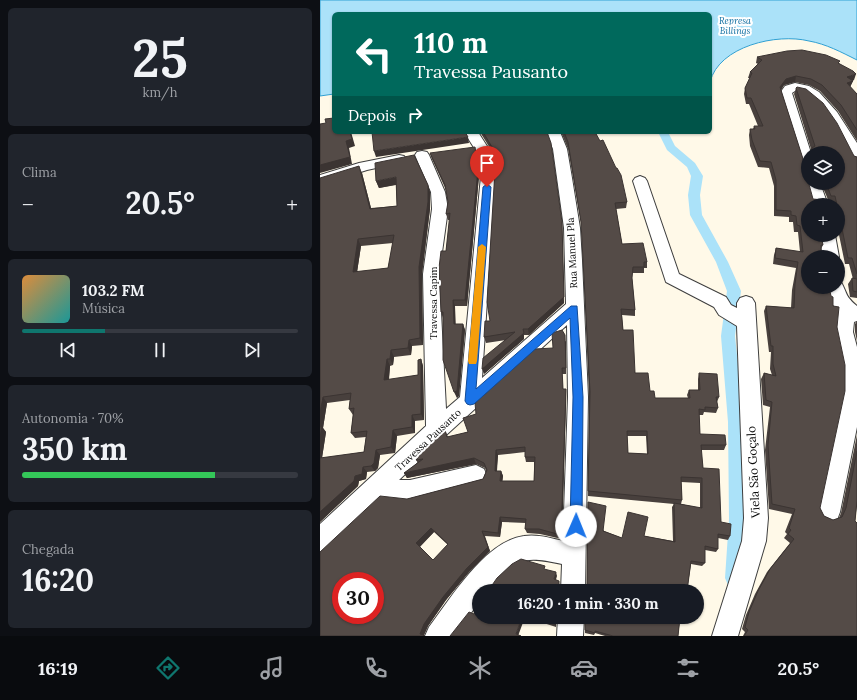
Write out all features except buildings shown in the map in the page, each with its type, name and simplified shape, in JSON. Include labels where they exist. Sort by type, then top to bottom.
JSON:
[{"type":"street","points":[[802,146],[786,93],[789,89],[798,87],[804,88],[815,94],[837,120],[856,151]]},
{"type":"street","points":[[470,401],[488,176],[487,162],[474,148],[471,134]]},
{"type":"street","name":"Rua Manuel Pla","points":[[554,134],[560,149],[572,228],[578,397],[573,584]]},
{"type":"street","name":"Travessa Capim","points":[[320,180],[364,166],[430,154],[440,205],[431,274],[437,430]]},
{"type":"street","name":"Viela São Goçalo","points":[[640,181],[672,278],[741,314],[756,518],[754,541],[725,636]]},
{"type":"street","points":[[830,512],[853,396],[852,370],[844,332],[851,312],[839,301],[837,294]]},
{"type":"street","name":"Travessa Pausanto","points":[[320,540],[437,430],[574,308]]},
{"type":"street","points":[[377,488],[410,491],[476,476]]},
{"type":"street","points":[[438,636],[498,561],[508,554],[518,549],[532,547],[575,555]]},
{"type":"street","points":[[570,636],[571,624]]},
{"type":"water","name":"Represa Billings","points":[[320,0],[857,0],[857,60],[815,42],[796,39],[781,39],[751,45],[737,51],[725,59],[716,70],[712,78],[712,12],[332,12],[332,94],[320,96]]},
{"type":"waterway","points":[[664,134],[671,148],[691,165],[697,176],[694,195],[696,215],[722,262],[734,291],[728,336],[736,422],[738,519],[735,578]]},
{"type":"slow traffic","points":[[473,361],[482,247]]},
{"type":"route","points":[[487,187],[470,401],[574,308],[578,397],[576,526]]}]
